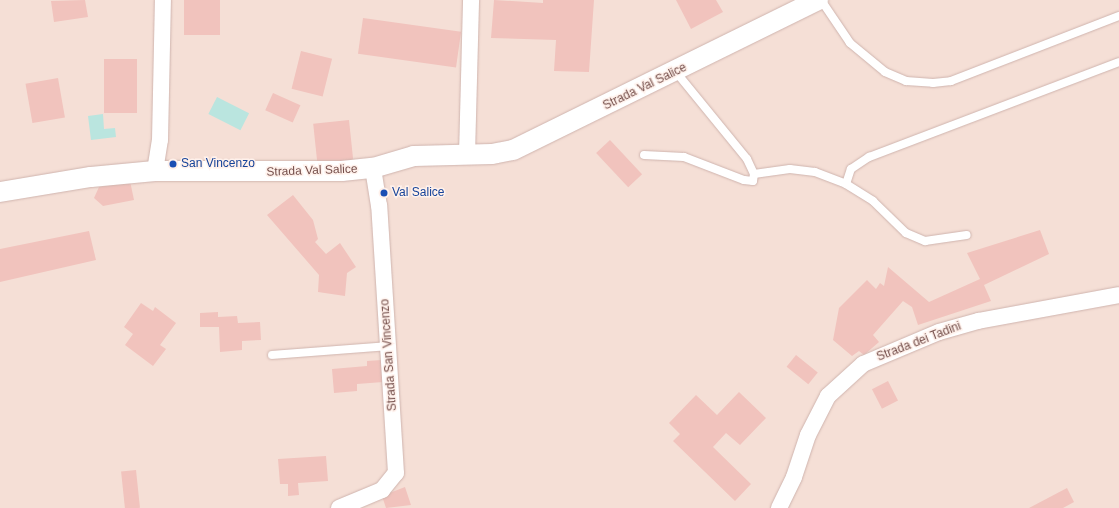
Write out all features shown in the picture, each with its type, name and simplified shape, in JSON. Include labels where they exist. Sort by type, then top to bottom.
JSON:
[{"type":"street","points":[[154,171],[160,140],[163,0]]},
{"type":"street","points":[[467,155],[471,0]]},
{"type":"street","name":"Strada Val Salice","points":[[0,192],[91,177],[154,171],[294,173],[373,168],[414,156],[467,155],[514,150],[676,72],[818,0]]},
{"type":"street","name":"Strada San Vincenzo","points":[[339,508],[382,490],[396,472],[379,206],[373,168]]},
{"type":"street","name":"Strada dei Tadini","points":[[779,508],[794,477],[808,435],[828,396],[862,364],[925,337],[978,321],[1119,295]]},
{"type":"lane","points":[[821,0],[850,43],[885,72],[906,81],[933,83],[951,81],[1119,16]]},
{"type":"lane","points":[[846,184],[851,169],[869,157],[1119,62]]},
{"type":"lane","points":[[644,155],[684,157],[744,180],[753,181],[754,174],[747,159],[676,72]]},
{"type":"lane","points":[[754,174],[790,169],[815,172],[846,184],[873,201],[906,233],[925,241],[968,235]]},
{"type":"lane","points":[[272,354],[388,346]]},
{"type":"shaded area","points":[[0,0],[1119,0],[1119,508],[0,508]]},
{"type":"water","points":[[217,97],[249,113],[240,130],[208,114]]},
{"type":"water","points":[[103,114],[104,129],[115,128],[116,137],[91,140],[88,116]]},
{"type":"building","points":[[85,0],[88,17],[54,22],[51,1]]},
{"type":"building","points":[[184,0],[220,0],[220,35],[184,35]]},
{"type":"building","points":[[494,0],[543,3],[543,0],[594,0],[589,72],[554,71],[556,40],[491,38]]},
{"type":"building","points":[[676,0],[716,0],[723,12],[691,29]]},
{"type":"building","points":[[363,18],[461,32],[456,67],[358,54]]},
{"type":"building","points":[[301,51],[332,59],[323,97],[292,89]]},
{"type":"building","points":[[104,59],[137,59],[137,113],[104,113]]},
{"type":"building","points":[[58,78],[65,117],[32,123],[26,84]]},
{"type":"building","points":[[273,93],[300,105],[293,123],[265,110]]},
{"type":"building","points":[[349,120],[353,160],[317,164],[313,124]]},
{"type":"building","points":[[610,140],[642,174],[628,187],[596,153]]},
{"type":"building","points":[[130,181],[134,200],[103,206],[94,198],[99,187]]},
{"type":"building","points":[[293,195],[313,220],[318,239],[315,242],[326,254],[340,243],[356,267],[347,273],[345,296],[318,292],[319,275],[267,215]]},
{"type":"building","points":[[1040,230],[1049,254],[984,285],[991,301],[918,325],[912,307],[903,301],[873,335],[879,342],[864,355],[859,351],[852,356],[833,340],[839,308],[867,280],[876,289],[880,283],[884,286],[888,267],[929,302],[980,279],[967,253]]},
{"type":"building","points":[[89,231],[96,260],[0,282],[0,249]]},
{"type":"building","points":[[141,303],[153,311],[155,307],[176,323],[160,345],[166,349],[153,366],[125,345],[133,334],[124,327]]},
{"type":"building","points":[[218,312],[218,317],[237,316],[238,323],[260,322],[261,340],[242,341],[242,350],[220,352],[219,327],[200,327],[200,313]]},
{"type":"building","points":[[796,355],[818,373],[808,384],[787,367]]},
{"type":"building","points":[[382,360],[383,382],[357,384],[357,391],[334,393],[332,369],[367,366],[367,361]]},
{"type":"building","points":[[888,381],[898,401],[882,409],[872,389]]},
{"type":"building","points":[[739,392],[766,418],[740,445],[726,433],[713,447],[751,484],[735,501],[673,441],[680,434],[669,423],[696,395],[717,415]]},
{"type":"building","points":[[326,456],[328,481],[298,483],[299,495],[288,496],[288,484],[280,484],[278,459]]},
{"type":"building","points":[[136,470],[140,508],[125,508],[121,472]]},
{"type":"building","points":[[405,487],[411,505],[386,508],[382,496]]},
{"type":"building","points":[[1067,488],[1074,502],[1063,508],[1029,508]]},
{"type":"place","name":"San Vincenzo","points":[[173,164]]},
{"type":"place","name":"Val Salice","points":[[384,193]]}]
